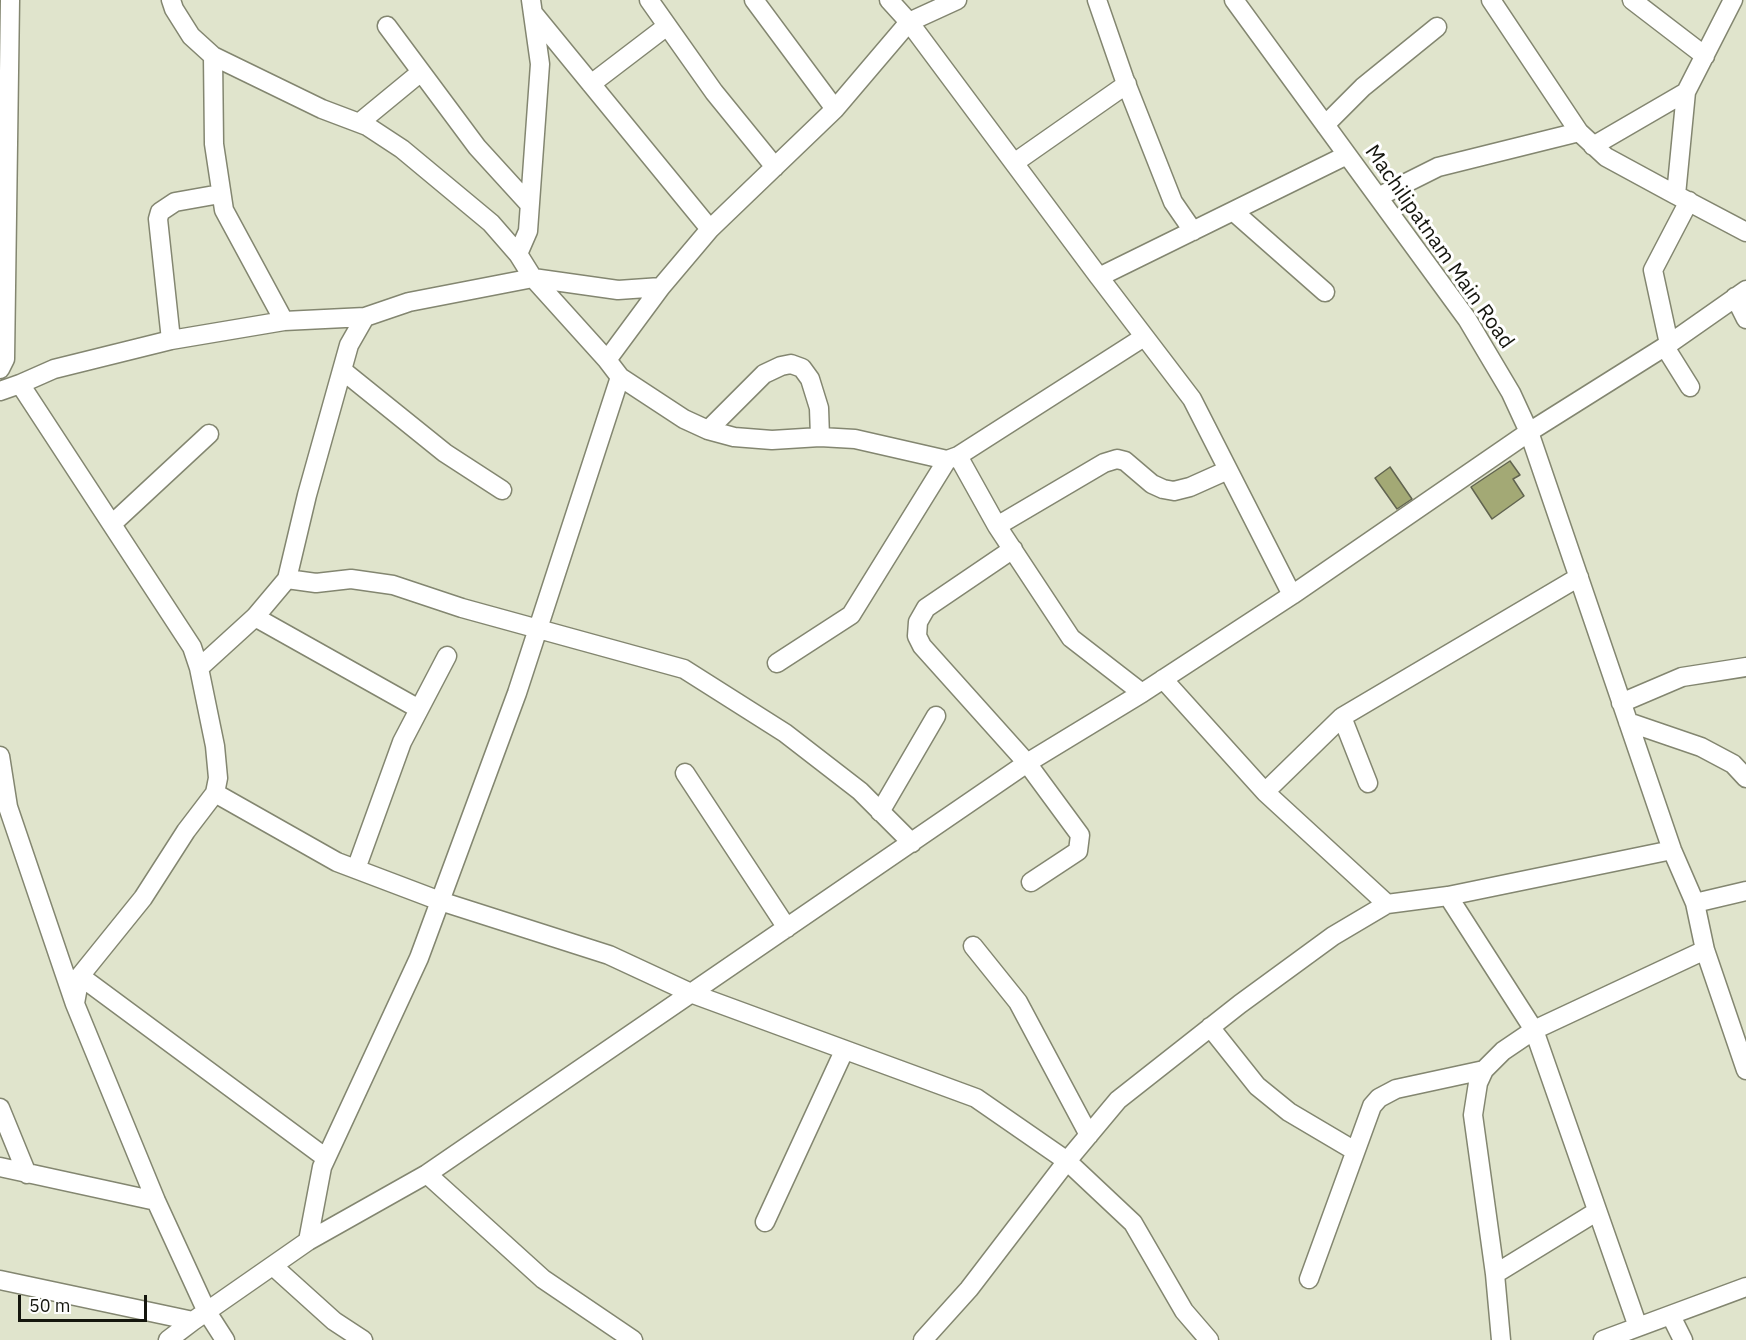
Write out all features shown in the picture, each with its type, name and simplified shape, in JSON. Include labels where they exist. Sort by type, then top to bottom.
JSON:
[{"type":"street","points":[[171,0],[191,36],[213,56],[322,109],[360,123],[402,148],[491,224],[518,254],[533,278],[608,360],[620,377],[684,418],[708,430],[734,437],[772,440],[820,437],[890,444],[953,458],[1071,638],[1142,693]]},
{"type":"street","points":[[649,0],[714,92],[775,167]]},
{"type":"street","points":[[754,0],[835,109]]},
{"type":"street","points":[[889,0],[909,22],[1192,399],[1292,595]]},
{"type":"street","points":[[608,360],[660,287],[710,229],[835,109],[909,22],[957,0]]},
{"type":"street","points":[[1097,0],[1173,202],[1193,231]]},
{"type":"street","name":"Machilipatnam Main Road","points":[[1234,0],[1467,319],[1511,393],[1529,432],[1672,850],[1695,903],[1705,950],[1746,1070]]},
{"type":"street","points":[[1491,0],[1579,132],[1593,146],[1606,157],[1746,231]]},
{"type":"street","points":[[1632,0],[1705,56]]},
{"type":"street","points":[[1690,387],[1667,346],[1653,270],[1682,198],[1686,92],[1733,0]]},
{"type":"street","points":[[2,362],[6,4]]},
{"type":"street","points":[[532,6],[591,84],[710,229]]},
{"type":"street","points":[[518,254],[528,231],[540,64],[532,6]]},
{"type":"street","points":[[387,26],[477,147],[529,204]]},
{"type":"street","points":[[591,84],[667,26]]},
{"type":"street","points":[[1325,125],[1363,87],[1437,27]]},
{"type":"street","points":[[213,56],[214,144],[224,210],[284,321]]},
{"type":"street","points":[[360,123],[421,72]]},
{"type":"street","points":[[1014,164],[1127,84]]},
{"type":"street","points":[[1593,146],[1686,92]]},
{"type":"street","points":[[1378,197],[1438,167],[1579,132]]},
{"type":"street","points":[[1099,277],[1347,155]]},
{"type":"street","points":[[171,340],[158,219],[160,212],[175,202],[220,194]]},
{"type":"street","points":[[1233,211],[1325,292]]},
{"type":"street","points":[[0,391],[54,369],[171,340],[284,321],[366,317],[409,302],[533,278],[618,290],[660,287]]},
{"type":"street","points":[[168,1340],[308,1241],[427,1174],[1027,764],[1142,693],[1292,595],[1529,432],[1667,346],[1741,293],[1746,319]]},
{"type":"street","points":[[200,668],[255,617],[287,579],[307,495],[349,345],[366,317]]},
{"type":"street","points":[[777,663],[851,615],[953,458],[1144,337]]},
{"type":"street","points":[[708,430],[764,374],[781,366],[792,364],[802,368],[810,379],[819,408],[820,437]]},
{"type":"street","points":[[342,370],[445,453],[501,490]]},
{"type":"street","points":[[308,1241],[322,1167],[419,958],[517,693],[620,377]]},
{"type":"street","points":[[20,384],[192,647],[200,668],[215,746],[218,778],[215,793],[186,831],[142,898],[80,976],[75,1004]]},
{"type":"street","points":[[112,524],[209,434]]},
{"type":"street","points":[[998,526],[1104,463],[1117,459],[1125,461],[1152,484],[1174,491],[1190,487],[1228,470]]},
{"type":"street","points":[[1012,549],[926,608],[918,622],[917,636],[922,646],[1027,764],[1080,836],[1078,851],[1031,882]]},
{"type":"street","points":[[1265,792],[1342,717],[1579,578]]},
{"type":"street","points":[[287,579],[316,583],[351,579],[393,585],[462,608],[684,669],[785,733],[860,790],[912,843]]},
{"type":"street","points":[[255,617],[419,709]]},
{"type":"street","points":[[356,869],[402,742],[447,656]]},
{"type":"street","points":[[1621,703],[1682,677],[1746,667]]},
{"type":"street","points":[[1163,679],[1265,792],[1387,904]]},
{"type":"street","points":[[880,812],[936,716]]},
{"type":"street","points":[[1342,717],[1368,783]]},
{"type":"street","points":[[1628,722],[1701,747],[1733,764],[1746,778]]},
{"type":"street","points":[[0,756],[8,807],[75,1004],[156,1201],[200,1316],[225,1340]]},
{"type":"street","points":[[685,773],[787,928]]},
{"type":"street","points":[[215,793],[337,862],[440,901],[609,955],[693,994],[976,1098],[1067,1161],[1133,1223],[1184,1311],[1209,1340]]},
{"type":"street","points":[[923,1340],[969,1289],[1067,1161],[1118,1100],[1210,1027],[1333,936],[1387,904],[1448,896],[1672,850]]},
{"type":"street","points":[[1695,903],[1746,891]]},
{"type":"street","points":[[1448,896],[1534,1030],[1638,1327]]},
{"type":"street","points":[[974,946],[1018,1002],[1089,1135]]},
{"type":"street","points":[[1502,1340],[1473,1115],[1478,1083],[1484,1070],[1503,1051],[1534,1030],[1705,950]]},
{"type":"street","points":[[80,976],[326,1158]]},
{"type":"street","points":[[1210,1027],[1257,1086],[1289,1112],[1355,1152]]},
{"type":"street","points":[[765,1222],[844,1051]]},
{"type":"street","points":[[1309,1279],[1372,1106],[1379,1098],[1396,1089],[1484,1070]]},
{"type":"street","points":[[0,1108],[27,1174]]},
{"type":"street","points":[[0,1167],[156,1201]]},
{"type":"street","points":[[427,1174],[543,1279],[633,1340]]},
{"type":"street","points":[[1495,1274],[1596,1212]]},
{"type":"street","points":[[273,1266],[334,1321],[363,1340]]},
{"type":"street","points":[[0,1280],[200,1316]]},
{"type":"street","points":[[1603,1340],[1746,1287]]},
{"type":"street","points":[[1671,1316],[1683,1340]]},
{"type":"building","points":[[1510,461],[1520,475],[1513,479],[1524,496],[1492,519],[1471,487]]},
{"type":"building","points":[[1390,467],[1412,499],[1397,509],[1375,478]]}]
